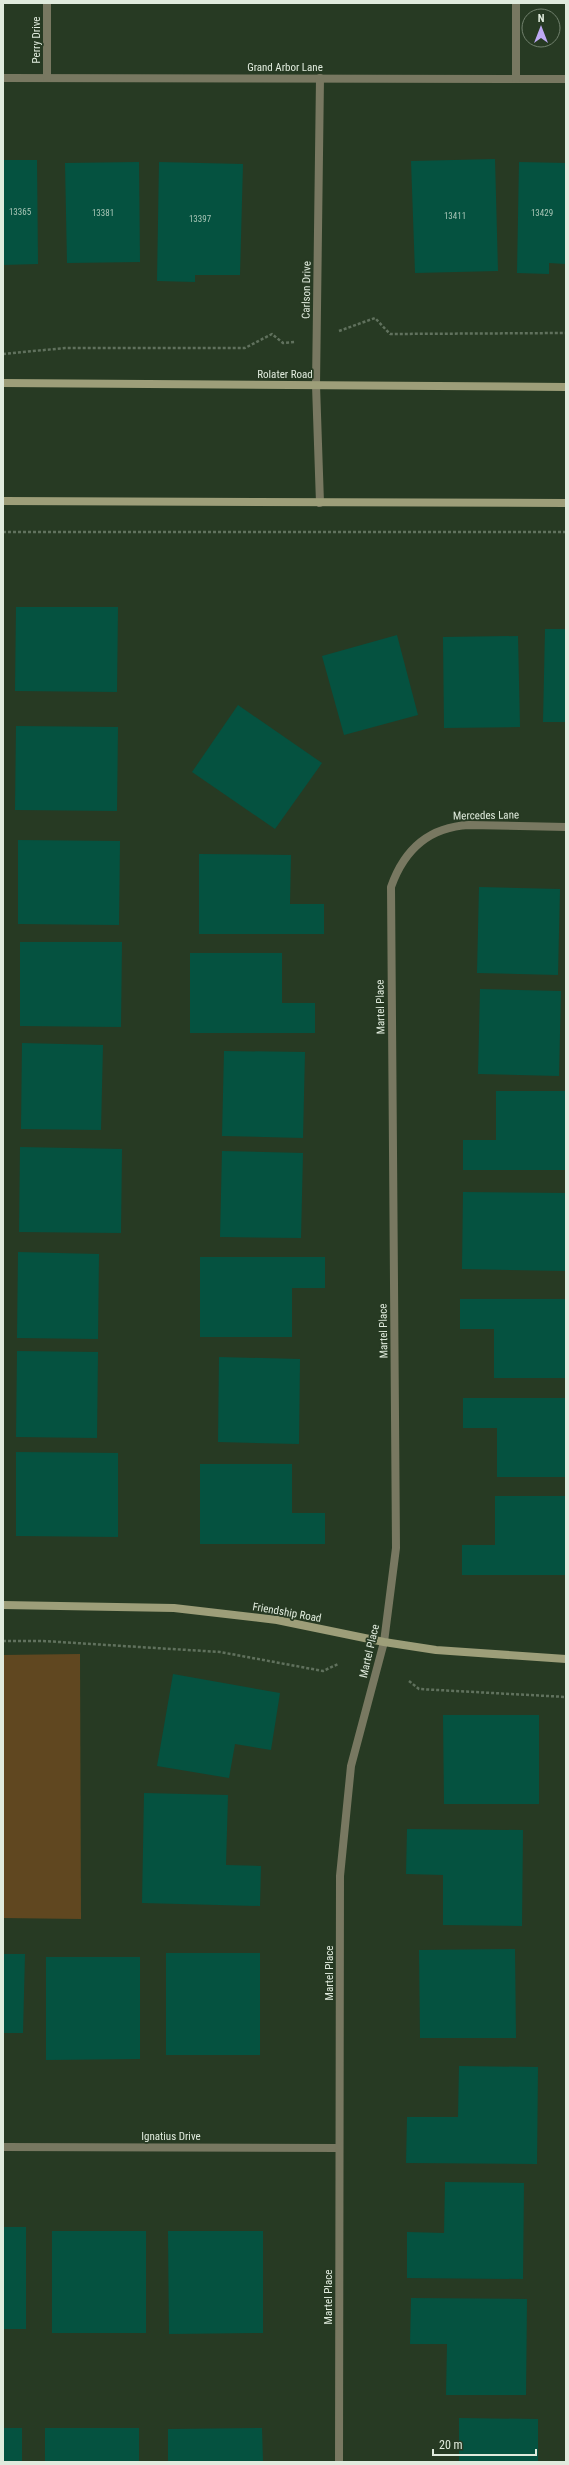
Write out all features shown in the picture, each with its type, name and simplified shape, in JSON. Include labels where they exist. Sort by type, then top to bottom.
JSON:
[{"type":"main road","name":"Rolater Road","points":[[3,383],[566,387]]},
{"type":"main road","points":[[3,500],[566,504]]},
{"type":"main road","name":"Friendship Road","points":[[3,1605],[174,1608],[277,1620],[384,1642],[436,1650],[566,1659]]},
{"type":"street","name":"Perry Drive","points":[[47,3],[47,78]]},
{"type":"street","points":[[516,3],[516,79]]},
{"type":"street","name":"Grand Arbor Lane","points":[[3,78],[566,79]]},
{"type":"street","name":"Carlson Drive","points":[[320,78],[316,340],[320,503]]},
{"type":"street","name":"Mercedes Lane","points":[[413,847],[439,830],[454,826],[566,826]]},
{"type":"street","name":"Martel Place","points":[[339,2462],[340,1876],[350,1766],[384,1642],[396,1548],[390,903],[396,873],[413,847]]},
{"type":"street","name":"Ignatius Drive","points":[[3,2147],[340,2148]]},
{"type":"path","points":[[3,354],[65,348],[245,348],[272,334],[283,343],[316,340],[375,318],[390,334],[566,333]]},
{"type":"path","points":[[3,532],[566,532]]},
{"type":"path","points":[[3,1641],[43,1641],[220,1652],[323,1671],[338,1664]]},
{"type":"path","points":[[409,1680],[419,1689],[566,1697]]},
{"type":"shaded area","points":[[80,1654],[81,1919],[3,1918],[3,1655]]},
{"type":"building","points":[[495,159],[498,271],[415,273],[411,161]]},
{"type":"building","points":[[3,160],[37,160],[38,264],[3,265]]},
{"type":"building","points":[[139,162],[140,262],[67,263],[65,163]]},
{"type":"building","points":[[159,162],[243,164],[240,275],[195,275],[195,282],[157,281]]},
{"type":"building","points":[[519,162],[566,163],[566,264],[549,263],[549,274],[517,273]]},
{"type":"building","points":[[16,607],[118,607],[117,692],[15,691]]},
{"type":"building","points":[[545,629],[566,629],[566,722],[543,722]]},
{"type":"building","points":[[397,635],[418,715],[344,735],[322,656]]},
{"type":"building","points":[[518,636],[520,727],[444,728],[443,637]]},
{"type":"building","points":[[238,705],[322,763],[275,829],[192,772]]},
{"type":"building","points":[[16,726],[118,727],[117,811],[15,810]]},
{"type":"building","points":[[18,840],[120,841],[119,925],[18,924]]},
{"type":"building","points":[[199,854],[291,855],[290,904],[324,904],[324,934],[199,934]]},
{"type":"building","points":[[479,887],[560,889],[558,975],[477,973]]},
{"type":"building","points":[[20,942],[122,942],[121,1027],[20,1026]]},
{"type":"building","points":[[190,953],[282,953],[282,1003],[315,1003],[315,1033],[190,1033]]},
{"type":"building","points":[[480,989],[561,991],[559,1076],[478,1074]]},
{"type":"building","points":[[22,1043],[103,1045],[101,1130],[21,1129]]},
{"type":"building","points":[[224,1051],[305,1052],[303,1138],[222,1136]]},
{"type":"building","points":[[496,1091],[566,1091],[566,1170],[463,1170],[463,1140],[496,1140]]},
{"type":"building","points":[[20,1147],[122,1149],[121,1233],[19,1232]]},
{"type":"building","points":[[222,1151],[303,1153],[301,1238],[220,1237]]},
{"type":"building","points":[[463,1192],[566,1193],[566,1271],[462,1269]]},
{"type":"building","points":[[18,1252],[99,1254],[98,1339],[17,1338]]},
{"type":"building","points":[[200,1257],[325,1257],[325,1288],[292,1288],[292,1337],[200,1337]]},
{"type":"building","points":[[460,1299],[566,1299],[566,1378],[494,1378],[494,1329],[460,1329]]},
{"type":"building","points":[[17,1351],[98,1352],[97,1438],[16,1437]]},
{"type":"building","points":[[219,1357],[300,1359],[299,1444],[218,1442]]},
{"type":"building","points":[[463,1398],[566,1398],[566,1477],[497,1477],[497,1428],[463,1428]]},
{"type":"building","points":[[16,1452],[118,1453],[118,1537],[16,1536]]},
{"type":"building","points":[[200,1464],[292,1464],[292,1513],[325,1513],[325,1544],[200,1544]]},
{"type":"building","points":[[495,1496],[566,1496],[566,1575],[462,1575],[462,1545],[495,1545]]},
{"type":"building","points":[[173,1674],[280,1693],[271,1750],[235,1744],[229,1778],[157,1766]]},
{"type":"building","points":[[443,1715],[539,1715],[539,1804],[444,1804]]},
{"type":"building","points":[[144,1793],[228,1795],[226,1865],[261,1866],[260,1906],[142,1903]]},
{"type":"building","points":[[407,1829],[523,1830],[522,1926],[443,1925],[443,1875],[406,1874]]},
{"type":"building","points":[[515,1949],[516,2038],[420,2038],[419,1950]]},
{"type":"building","points":[[166,1953],[260,1953],[260,2055],[166,2055]]},
{"type":"building","points":[[3,1954],[25,1954],[23,2033],[3,2033]]},
{"type":"building","points":[[46,1957],[140,1957],[140,2059],[46,2060]]},
{"type":"building","points":[[459,2066],[538,2067],[537,2164],[406,2163],[407,2117],[458,2117]]},
{"type":"building","points":[[445,2182],[524,2183],[523,2279],[407,2278],[407,2232],[444,2233]]},
{"type":"building","points":[[3,2227],[26,2227],[26,2329],[3,2329]]},
{"type":"building","points":[[52,2231],[146,2231],[146,2333],[52,2333]]},
{"type":"building","points":[[168,2231],[263,2231],[263,2333],[169,2334]]},
{"type":"building","points":[[411,2298],[527,2299],[526,2395],[446,2395],[447,2344],[410,2344]]},
{"type":"building","points":[[459,2418],[538,2419],[538,2462],[459,2462]]},
{"type":"building","points":[[3,2428],[22,2428],[22,2462],[3,2462]]},
{"type":"building","points":[[45,2428],[139,2428],[139,2462],[45,2462]]},
{"type":"building","points":[[262,2428],[263,2462],[168,2462],[168,2429]]}]
